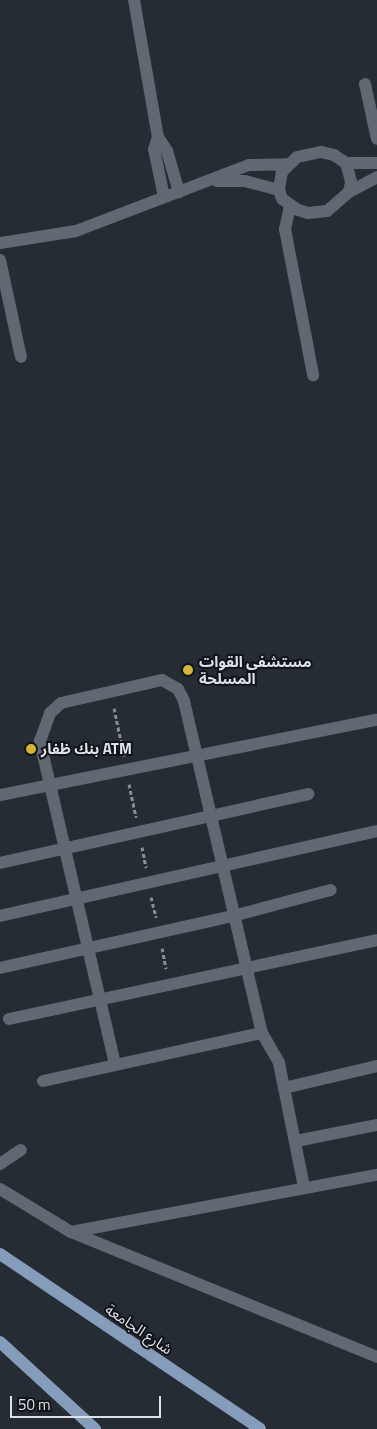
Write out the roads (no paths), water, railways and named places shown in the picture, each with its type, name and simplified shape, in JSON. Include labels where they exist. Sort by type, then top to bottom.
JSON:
[{"type":"main road","name":"شارع الجامعة","points":[[0,1254],[260,1429]]},
{"type":"main road","points":[[0,1342],[95,1429]]},
{"type":"lane","points":[[134,0],[158,137],[167,151],[179,192]]},
{"type":"lane","points":[[365,84],[377,139]]},
{"type":"lane","points":[[158,137],[154,150],[164,197]]},
{"type":"lane","points":[[279,190],[282,172],[288,164],[309,153],[321,152],[334,155],[346,163],[377,162]]},
{"type":"lane","points":[[346,163],[351,182],[349,192]]},
{"type":"lane","points":[[0,243],[76,231],[164,197],[215,181],[249,165],[288,164]]},
{"type":"lane","points":[[215,181],[245,181],[279,190],[290,206],[308,213],[327,211],[349,192],[377,177]]},
{"type":"lane","points":[[290,206],[285,229],[313,375]]},
{"type":"lane","points":[[0,260],[21,357]]},
{"type":"lane","points":[[115,1064],[40,741],[50,713],[61,703],[77,697],[162,680],[178,689],[184,701],[245,969],[262,1033],[276,1055],[296,1141],[304,1187]]},
{"type":"lane","points":[[0,795],[377,720]]},
{"type":"lane","points":[[0,863],[308,794]]},
{"type":"lane","points":[[0,916],[377,831]]},
{"type":"lane","points":[[0,968],[88,950],[233,916],[331,890]]},
{"type":"lane","points":[[9,1019],[377,940]]},
{"type":"lane","points":[[43,1081],[262,1033]]},
{"type":"lane","points":[[284,1088],[377,1066]]},
{"type":"lane","points":[[296,1141],[377,1125]]},
{"type":"lane","points":[[0,1164],[21,1150]]},
{"type":"lane","points":[[71,1232],[304,1187],[377,1175]]},
{"type":"lane","points":[[0,1189],[71,1232],[377,1357]]},
{"type":"place","name":"مستشفى القوات المسلحة","points":[[188,670]]},
{"type":"place","name":"بنك ظفار ATM","points":[[31,749]]}]
